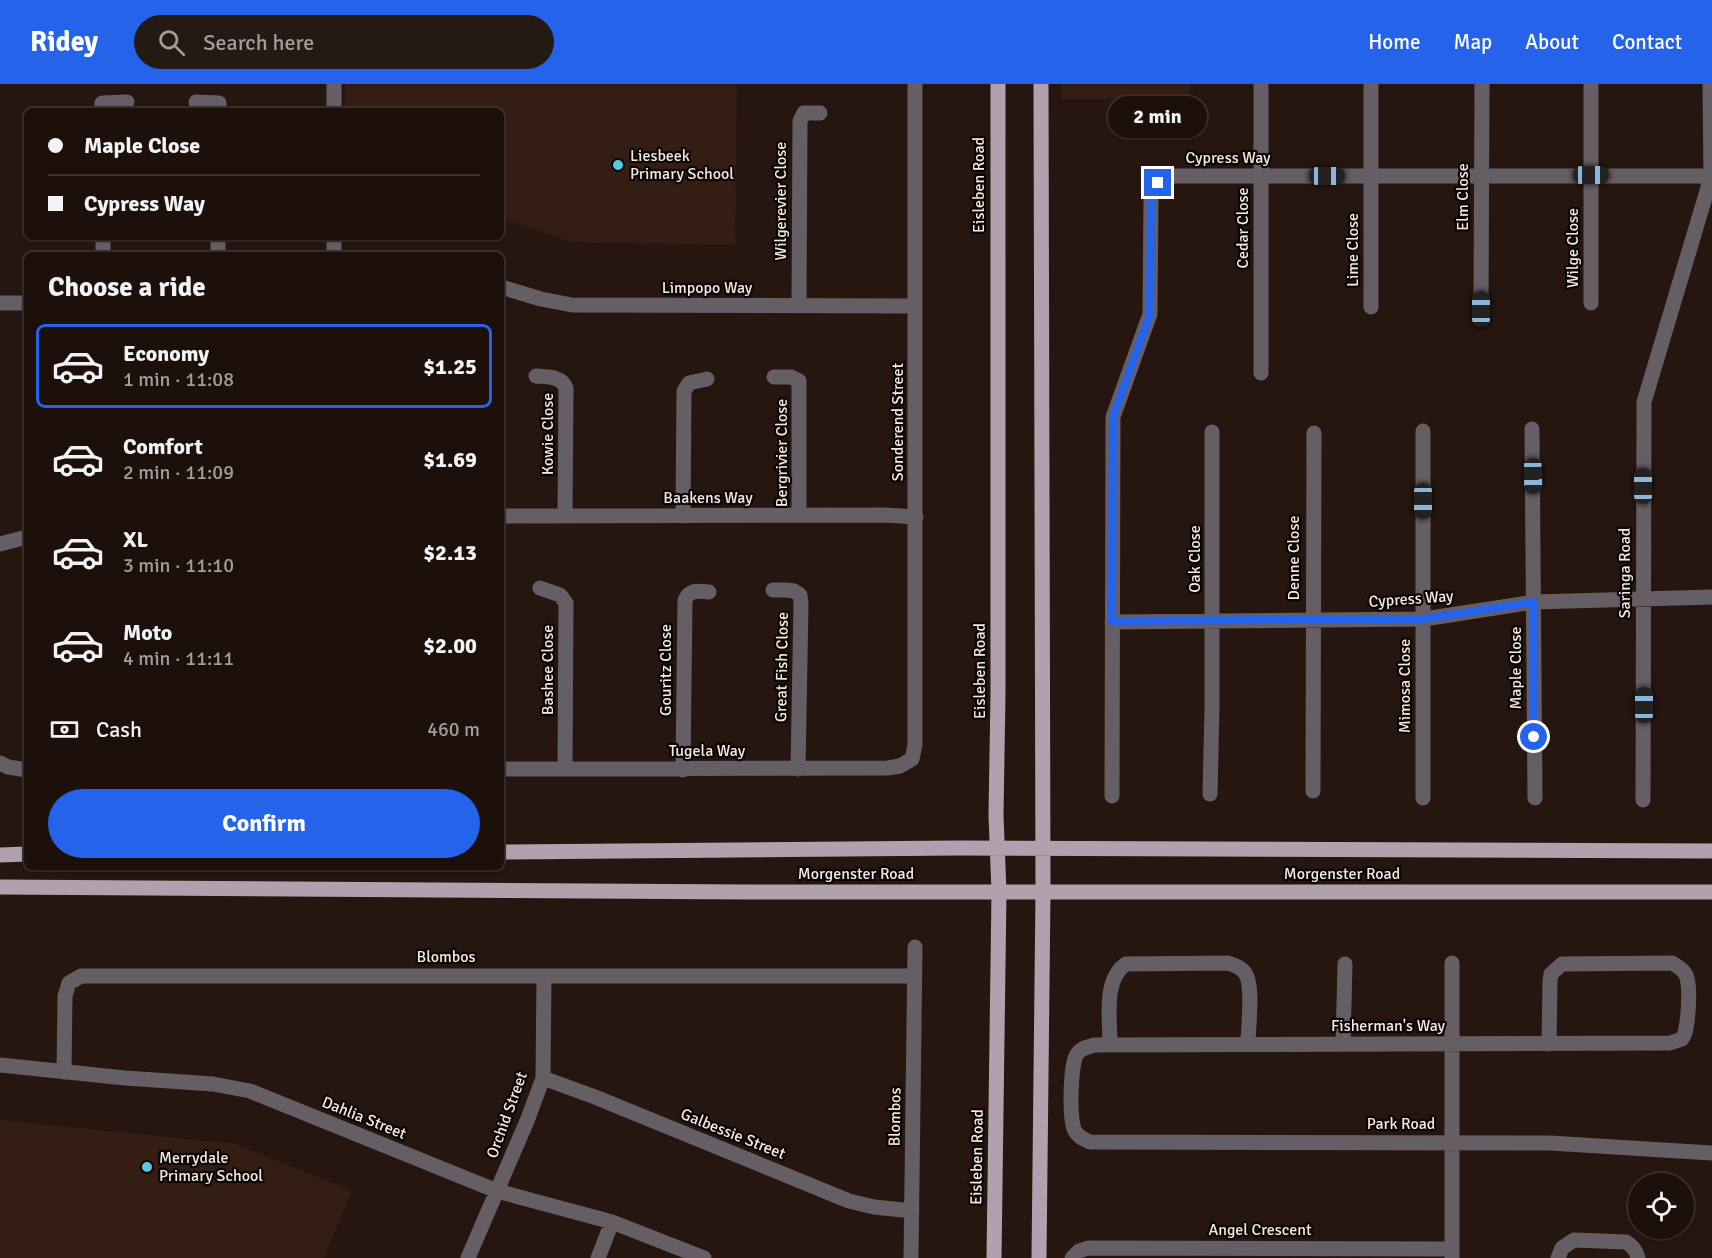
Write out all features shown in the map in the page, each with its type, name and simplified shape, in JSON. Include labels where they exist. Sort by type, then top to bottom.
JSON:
[{"type":"main road","name":"Eisleben Road","points":[[994,1258],[999,892],[996,815],[998,84]]},
{"type":"main road","points":[[1039,1258],[1043,892],[1041,84]]},
{"type":"main road","name":"Morgenster Road","points":[[504,852],[998,849],[1712,851]]},
{"type":"main road","points":[[0,855],[24,854]]},
{"type":"main road","name":"Morgenster Road","points":[[0,887],[999,892],[1712,892]]},
{"type":"street","points":[[334,84],[334,108]]},
{"type":"street","name":"Sonderend Street","points":[[912,759],[915,745],[915,84]]},
{"type":"street","name":"Cedar Close","points":[[1261,84],[1261,373]]},
{"type":"street","name":"Lime Close","points":[[1371,84],[1371,307]]},
{"type":"street","name":"Elm Close","points":[[1481,309],[1482,84]]},
{"type":"street","name":"Wilge Close","points":[[1591,84],[1591,303]]},
{"type":"street","name":"Saringa Road","points":[[1643,800],[1644,402],[1711,176],[1710,84]]},
{"type":"street","points":[[102,108],[102,103],[127,102]]},
{"type":"street","points":[[196,102],[219,103],[219,108]]},
{"type":"street","name":"Wilgerevier Close","points":[[799,306],[800,121],[804,113],[820,112]]},
{"type":"street","name":"Cypress Way","points":[[1112,796],[1113,417],[1150,314],[1151,198],[1158,183],[1170,176],[1711,176]]},
{"type":"street","name":"Limpopo Way","points":[[504,288],[572,305],[915,306]]},
{"type":"street","points":[[0,303],[24,303]]},
{"type":"street","name":"Kowie Close","points":[[536,376],[558,379],[565,383],[565,516]]},
{"type":"street","name":"Bergrivier Close","points":[[774,377],[791,377],[800,381],[799,515]]},
{"type":"street","points":[[683,516],[684,391],[688,382],[706,379]]},
{"type":"street","name":"Maple Close","points":[[1532,429],[1535,798]]},
{"type":"street","name":"Mimosa Close","points":[[1423,431],[1423,798]]},
{"type":"street","name":"Oak Close","points":[[1210,794],[1213,621],[1212,432]]},
{"type":"street","name":"Denne Close","points":[[1313,791],[1314,433]]},
{"type":"street","name":"Baakens Way","points":[[504,516],[916,517]]},
{"type":"street","points":[[0,544],[24,538]]},
{"type":"street","name":"Bashee Close","points":[[540,588],[560,595],[566,603],[565,769]]},
{"type":"street","name":"Great Fish Close","points":[[773,590],[794,591],[800,595],[798,769]]},
{"type":"street","name":"Gouritz Close","points":[[683,770],[685,600],[692,592],[709,592]]},
{"type":"street","name":"Cypress Way","points":[[1112,621],[1424,619],[1534,602],[1712,597]]},
{"type":"street","name":"Tugela Way","points":[[504,769],[888,768],[900,766],[912,759]]},
{"type":"street","points":[[0,763],[24,770]]},
{"type":"street","name":"Blombos","points":[[911,1258],[915,947]]},
{"type":"street","points":[[1110,1044],[1111,988],[1114,975],[1126,964],[1228,963],[1244,972],[1249,984],[1248,1044]]},
{"type":"street","points":[[1452,963],[1452,1254]]},
{"type":"street","name":"Fisherman's Way","points":[[1090,1142],[1078,1136],[1072,1123],[1074,1066],[1075,1058],[1080,1051],[1094,1045],[1110,1044],[1549,1044],[1670,1043],[1682,1039],[1687,1026],[1688,985],[1686,975],[1681,968],[1672,963],[1562,964],[1551,974],[1549,1044]]},
{"type":"street","points":[[1343,1044],[1345,964]]},
{"type":"street","name":"Blombos","points":[[64,1072],[65,996],[69,983],[81,976],[915,976]]},
{"type":"street","name":"Orchid Street","points":[[468,1258],[543,1078],[544,977]]},
{"type":"street","name":"Dahlia Street","points":[[0,1065],[213,1084],[250,1091],[497,1191],[612,1222],[704,1258]]},
{"type":"street","name":"Galbessie Street","points":[[543,1078],[595,1096],[849,1201],[874,1208],[912,1211]]},
{"type":"street","name":"Park Road","points":[[1090,1142],[1550,1143],[1712,1153]]},
{"type":"street","points":[[598,1258],[612,1222]]},
{"type":"street","points":[[1560,1253],[1574,1240],[1618,1240],[1632,1246],[1637,1251],[1638,1258]]},
{"type":"street","name":"Angel Crescent","points":[[1072,1258],[1079,1251],[1088,1248],[1452,1254]]},
{"type":"shaded area","name":"Liesbeek Primary School","points":[[345,84],[737,84],[735,245],[572,242],[504,219],[504,108],[345,108]]},
{"type":"shaded area","points":[[1061,84],[1190,84],[1190,99],[1061,99]]},
{"type":"shaded area","name":"Merrydale Primary School","points":[[0,1120],[235,1144],[352,1191],[324,1258],[0,1258]]},
{"type":"place","name":"Liesbeek Primary School","points":[[618,165]]},
{"type":"place","name":"Merrydale Primary School","points":[[147,1167]]},
{"type":"route","points":[[1158,183],[1151,198],[1150,314],[1113,417],[1112,621],[1390,621],[1443,617],[1534,602],[1534,737]]}]
